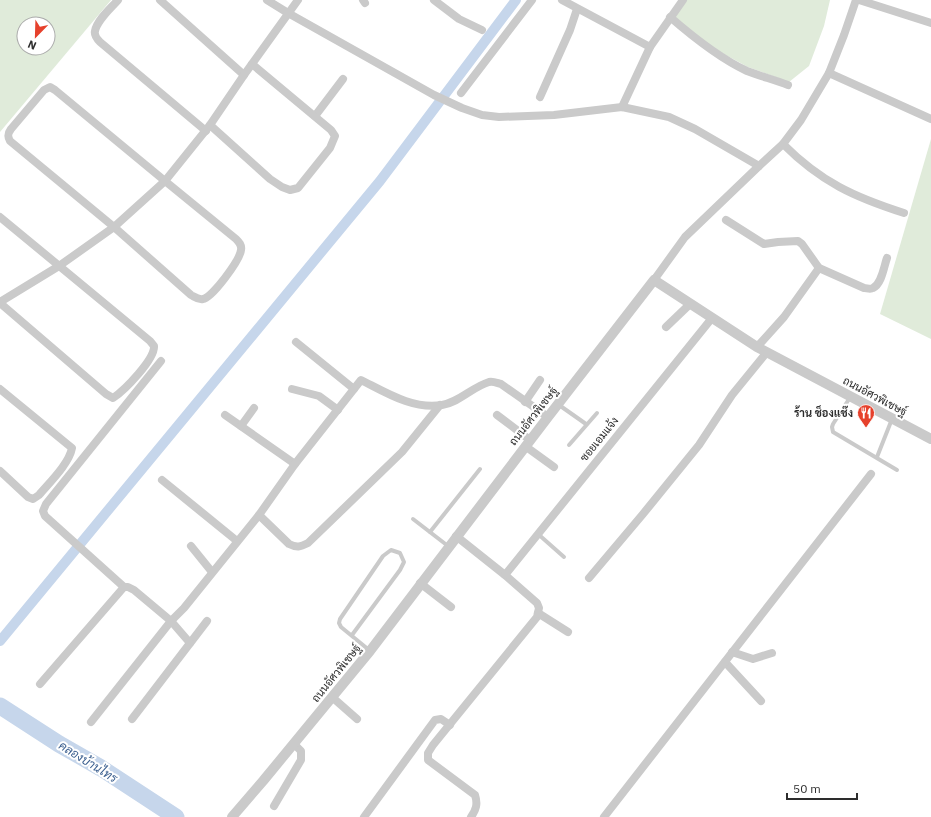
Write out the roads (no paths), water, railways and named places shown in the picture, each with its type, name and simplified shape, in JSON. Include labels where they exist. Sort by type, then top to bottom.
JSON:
[{"type":"street","points":[[118,0],[98,23],[95,32],[96,37],[100,42],[270,179],[282,187],[290,190],[298,188],[330,148],[335,136],[331,130],[315,116],[252,64]]},
{"type":"street","points":[[160,0],[244,74]]},
{"type":"street","points":[[267,0],[434,95],[462,108],[482,115],[499,117],[554,115],[622,107],[669,117],[695,129],[759,166]]},
{"type":"street","points":[[0,217],[59,266],[154,346],[154,351],[151,357],[127,387],[113,398],[106,394],[0,303],[59,266],[114,227],[165,181],[208,128],[244,74],[298,0]]},
{"type":"street","points":[[434,0],[459,19],[482,30]]},
{"type":"street","points":[[462,94],[532,0]]},
{"type":"street","points":[[562,0],[650,47]]},
{"type":"street","points":[[622,107],[650,47],[683,0]]},
{"type":"street","points":[[654,280],[675,249],[701,221],[783,144],[801,120],[829,73],[856,0]]},
{"type":"street","points":[[859,0],[931,23]]},
{"type":"street","points":[[540,97],[570,30],[577,9]]},
{"type":"street","points":[[670,17],[696,39],[721,56],[747,70],[788,85]]},
{"type":"street","points":[[829,73],[931,119]]},
{"type":"street","points":[[315,116],[343,79]]},
{"type":"street","points":[[50,87],[165,181],[241,244],[241,250],[237,260],[212,293],[204,299],[199,299],[191,295],[114,227],[14,144],[8,138],[8,133],[44,90],[50,87]]},
{"type":"street","points":[[783,144],[800,161],[824,179],[868,201],[904,214]]},
{"type":"street","points":[[726,220],[764,244],[798,241],[819,268],[864,288],[871,289],[876,287],[887,258]]},
{"type":"street","points":[[758,347],[784,317],[819,268]]},
{"type":"street","name":"ถนนอัศวพิเชษฐ์","points":[[232,817],[370,651],[420,583],[654,280],[758,347],[931,439]]},
{"type":"street","points":[[666,327],[690,304]]},
{"type":"street","name":"ซอยเอมแจ้ง","points":[[505,575],[712,318]]},
{"type":"street","points":[[296,342],[354,389]]},
{"type":"street","points":[[589,578],[643,514],[702,440],[732,395],[767,352]]},
{"type":"street","points":[[161,360],[46,504],[43,511],[45,516],[124,587],[134,590],[171,622],[190,643]]},
{"type":"street","points":[[91,722],[259,515],[295,464],[361,380],[412,404],[440,405],[449,403],[481,386],[494,382],[501,384],[525,402],[548,416]]},
{"type":"street","points":[[525,402],[540,380]]},
{"type":"street","points":[[0,389],[72,448],[71,454],[66,462],[39,496],[33,499],[28,497],[1,475]]},
{"type":"street","points":[[292,389],[319,396],[338,410]]},
{"type":"street","points":[[259,515],[294,547],[300,547],[308,543],[402,452],[440,405]]},
{"type":"street","points":[[241,426],[254,408]]},
{"type":"street","points":[[225,415],[295,464]]},
{"type":"street","points":[[496,415],[554,467]]},
{"type":"street","points":[[608,816],[732,652],[871,474]]},
{"type":"street","points":[[162,480],[237,541]]},
{"type":"street","points":[[456,536],[505,575],[537,603],[539,608],[537,617],[428,753],[428,760],[475,795],[477,802],[474,813],[471,817]]},
{"type":"street","points":[[191,546],[212,572]]},
{"type":"street","points":[[420,583],[451,607]]},
{"type":"street","points":[[40,684],[124,587]]},
{"type":"street","points":[[538,613],[568,632]]},
{"type":"street","points":[[132,719],[207,621]]},
{"type":"street","points":[[732,652],[753,659],[772,653]]},
{"type":"street","points":[[725,662],[761,701]]},
{"type":"street","points":[[332,697],[357,719]]},
{"type":"street","points":[[364,817],[435,720],[441,719],[450,725]]},
{"type":"street","points":[[274,806],[301,760],[300,751],[294,744]]},
{"type":"lane","points":[[851,396],[833,424],[832,429],[835,433],[897,470]]},
{"type":"lane","points":[[558,404],[586,424]]},
{"type":"lane","points":[[569,445],[597,413]]},
{"type":"lane","points":[[877,457],[892,419]]},
{"type":"lane","points":[[430,532],[480,469]]},
{"type":"lane","points":[[413,519],[449,547]]},
{"type":"lane","points":[[538,534],[564,557]]},
{"type":"lane","points":[[352,635],[400,570],[404,562],[400,553],[391,550],[383,556],[340,619],[339,623],[341,627],[370,651]]},
{"type":"waterway","points":[[0,641],[380,181],[516,0]]},
{"type":"waterway","name":"คลองบ้านไทร","points":[[0,706],[59,744],[101,768],[176,817]]},
{"type":"place","name":"ร้าน ช็องแช๊ง","points":[[866,428]]}]
